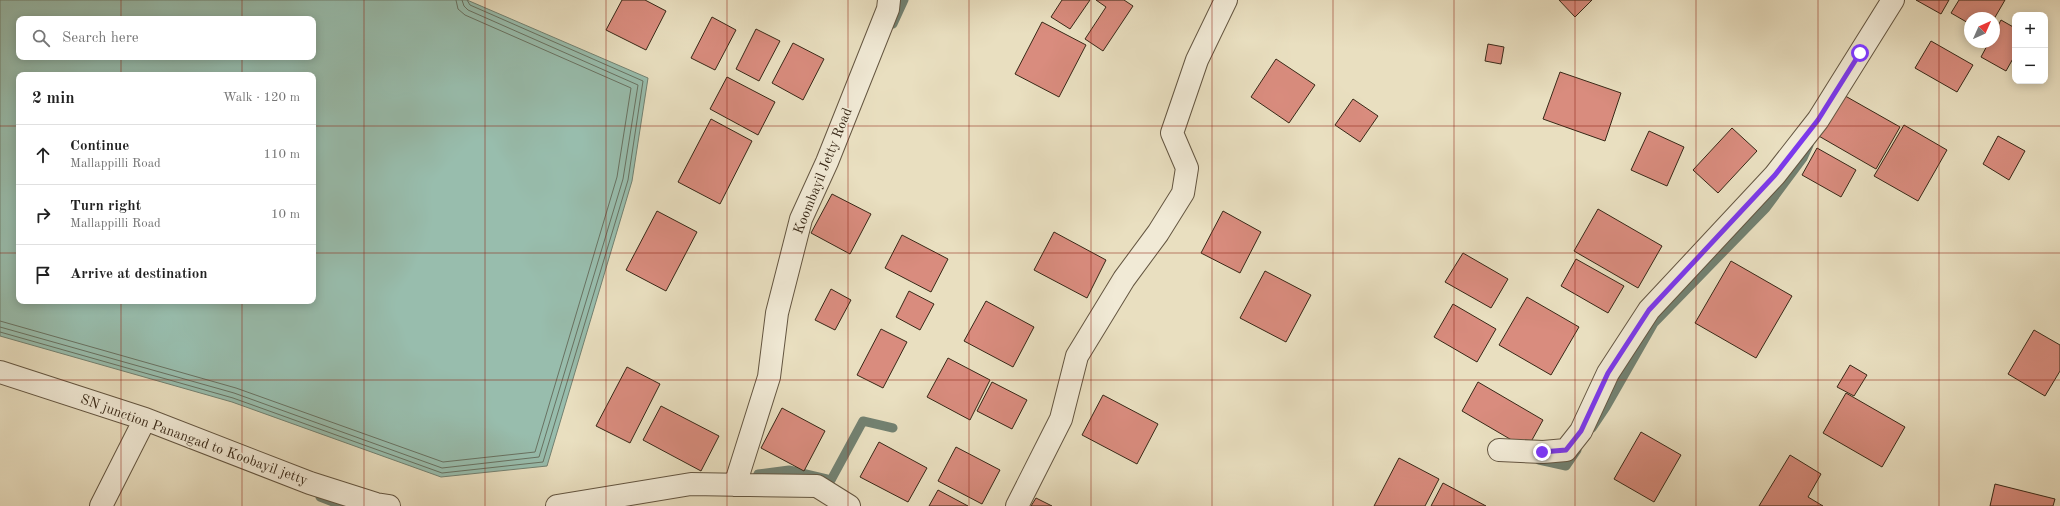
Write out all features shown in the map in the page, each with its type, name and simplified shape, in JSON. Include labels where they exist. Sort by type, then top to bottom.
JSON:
[{"type":"street","name":"Koombayil Jetty Road","points":[[735,485],[769,377],[777,313],[802,219],[827,162],[888,9],[889,0]]},
{"type":"street","points":[[1499,450],[1542,452],[1566,450],[1581,431],[1608,373],[1649,310],[1775,175],[1818,120],[1893,0]]},
{"type":"street","points":[[1017,506],[1061,419],[1077,356],[1124,279],[1158,233],[1183,194],[1187,168],[1172,133],[1197,60],[1221,3]]},
{"type":"street","name":"SN junction Panangad to Koobayil jetty","points":[[0,372],[144,419],[310,483],[380,505]]},
{"type":"street","points":[[101,506],[144,419]]},
{"type":"street","points":[[557,506],[691,484],[817,486],[824,499],[849,506]]},
{"type":"water","points":[[0,0],[467,0],[648,78],[632,181],[547,466],[441,477],[232,402],[0,336]]},
{"type":"building","points":[[622,0],[645,0],[666,11],[646,50],[606,30]]},
{"type":"building","points":[[1062,0],[1090,0],[1070,29],[1051,17]]},
{"type":"building","points":[[1096,0],[1124,0],[1133,6],[1103,51],[1085,39],[1106,7]]},
{"type":"building","points":[[1559,0],[1592,0],[1575,17]]},
{"type":"building","points":[[1916,0],[1949,0],[1941,14]]},
{"type":"building","points":[[1959,0],[2005,0],[1998,12],[1964,12],[1964,21],[1951,13]]},
{"type":"building","points":[[712,17],[736,30],[715,70],[691,58]]},
{"type":"building","points":[[2001,20],[2012,26],[2012,60],[2006,71],[1981,57],[1986,48],[2000,48]]},
{"type":"building","points":[[1042,22],[1086,45],[1059,97],[1015,74]]},
{"type":"building","points":[[756,29],[780,41],[759,81],[736,69]]},
{"type":"building","points":[[1931,41],[1973,65],[1957,92],[1915,68]]},
{"type":"building","points":[[793,43],[824,59],[803,100],[772,83]]},
{"type":"building","points":[[1488,44],[1504,47],[1501,64],[1485,61]]},
{"type":"building","points":[[1276,59],[1315,85],[1289,123],[1251,97]]},
{"type":"building","points":[[1560,72],[1621,93],[1605,141],[1543,119]]},
{"type":"building","points":[[727,77],[775,102],[758,135],[710,109]]},
{"type":"building","points":[[1840,93],[1900,127],[1876,169],[1817,135]]},
{"type":"building","points":[[1353,99],[1378,116],[1360,142],[1335,125]]},
{"type":"building","points":[[711,119],[752,141],[720,204],[678,182]]},
{"type":"building","points":[[1904,125],[1947,150],[1918,201],[1874,176]]},
{"type":"building","points":[[1732,128],[1757,151],[1718,193],[1693,170]]},
{"type":"building","points":[[1649,131],[1684,147],[1667,186],[1631,170]]},
{"type":"building","points":[[1998,136],[2025,151],[2009,180],[1983,164]]},
{"type":"building","points":[[1817,148],[1856,170],[1841,197],[1802,175]]},
{"type":"building","points":[[832,194],[871,214],[850,254],[811,233]]},
{"type":"building","points":[[1598,209],[1662,246],[1638,288],[1574,251]]},
{"type":"building","points":[[657,211],[697,232],[666,291],[626,270]]},
{"type":"building","points":[[1223,211],[1261,232],[1240,273],[1201,253]]},
{"type":"building","points":[[1054,232],[1106,260],[1087,298],[1034,270]]},
{"type":"building","points":[[902,235],[948,259],[931,292],[885,268]]},
{"type":"building","points":[[1463,253],[1508,279],[1491,308],[1445,282]]},
{"type":"building","points":[[1576,259],[1624,286],[1608,313],[1561,286]]},
{"type":"building","points":[[1731,261],[1792,296],[1756,358],[1695,323]]},
{"type":"building","points":[[1265,271],[1311,295],[1286,342],[1240,318]]},
{"type":"building","points":[[831,289],[851,300],[835,330],[815,320]]},
{"type":"building","points":[[909,291],[934,304],[920,330],[896,317]]},
{"type":"building","points":[[1527,297],[1579,327],[1551,375],[1499,345]]},
{"type":"building","points":[[986,301],[1034,327],[1013,367],[964,341]]},
{"type":"building","points":[[1453,304],[1496,329],[1477,362],[1434,337]]},
{"type":"building","points":[[881,329],[907,342],[883,388],[857,375]]},
{"type":"building","points":[[2034,330],[2060,345],[2060,371],[2045,396],[2008,374]]},
{"type":"building","points":[[948,358],[990,380],[970,420],[927,397]]},
{"type":"building","points":[[1850,365],[1867,375],[1854,396],[1837,387]]},
{"type":"building","points":[[627,367],[660,384],[630,443],[596,426]]},
{"type":"building","points":[[992,382],[1027,400],[1012,429],[977,411]]},
{"type":"building","points":[[1478,382],[1543,420],[1527,449],[1462,411]]},
{"type":"building","points":[[1846,393],[1905,427],[1882,467],[1823,433]]},
{"type":"building","points":[[1103,395],[1158,424],[1137,464],[1082,435]]},
{"type":"building","points":[[661,406],[719,436],[701,471],[643,440]]},
{"type":"building","points":[[782,408],[825,431],[804,471],[761,448]]},
{"type":"building","points":[[1641,432],[1681,455],[1654,502],[1614,479]]},
{"type":"building","points":[[879,442],[927,468],[908,502],[860,477]]},
{"type":"building","points":[[956,447],[1000,470],[982,504],[938,481]]},
{"type":"building","points":[[1790,455],[1821,474],[1808,497],[1823,506],[1759,506]]},
{"type":"building","points":[[1399,458],[1439,479],[1425,506],[1374,506]]},
{"type":"building","points":[[1443,483],[1486,506],[1431,506]]},
{"type":"building","points":[[1995,484],[2055,499],[2053,506],[1990,506]]},
{"type":"building","points":[[938,490],[968,506],[929,506]]},
{"type":"building","points":[[1036,498],[1052,506],[1031,506]]},
{"type":"waterway","points":[[893,24],[904,0]]},
{"type":"waterway","points":[[1592,428],[1606,407],[1654,323],[1766,208],[1803,158],[1809,145]]},
{"type":"waterway","points":[[754,484],[758,474],[789,470],[831,480],[863,421],[893,428]]},
{"type":"waterway","points":[[1539,460],[1566,466],[1577,450]]},
{"type":"waterway","points":[[320,497],[343,506]]},
{"type":"route","points":[[1542,452],[1566,450],[1581,431],[1608,373],[1649,310],[1775,175],[1818,120],[1860,53]]}]
